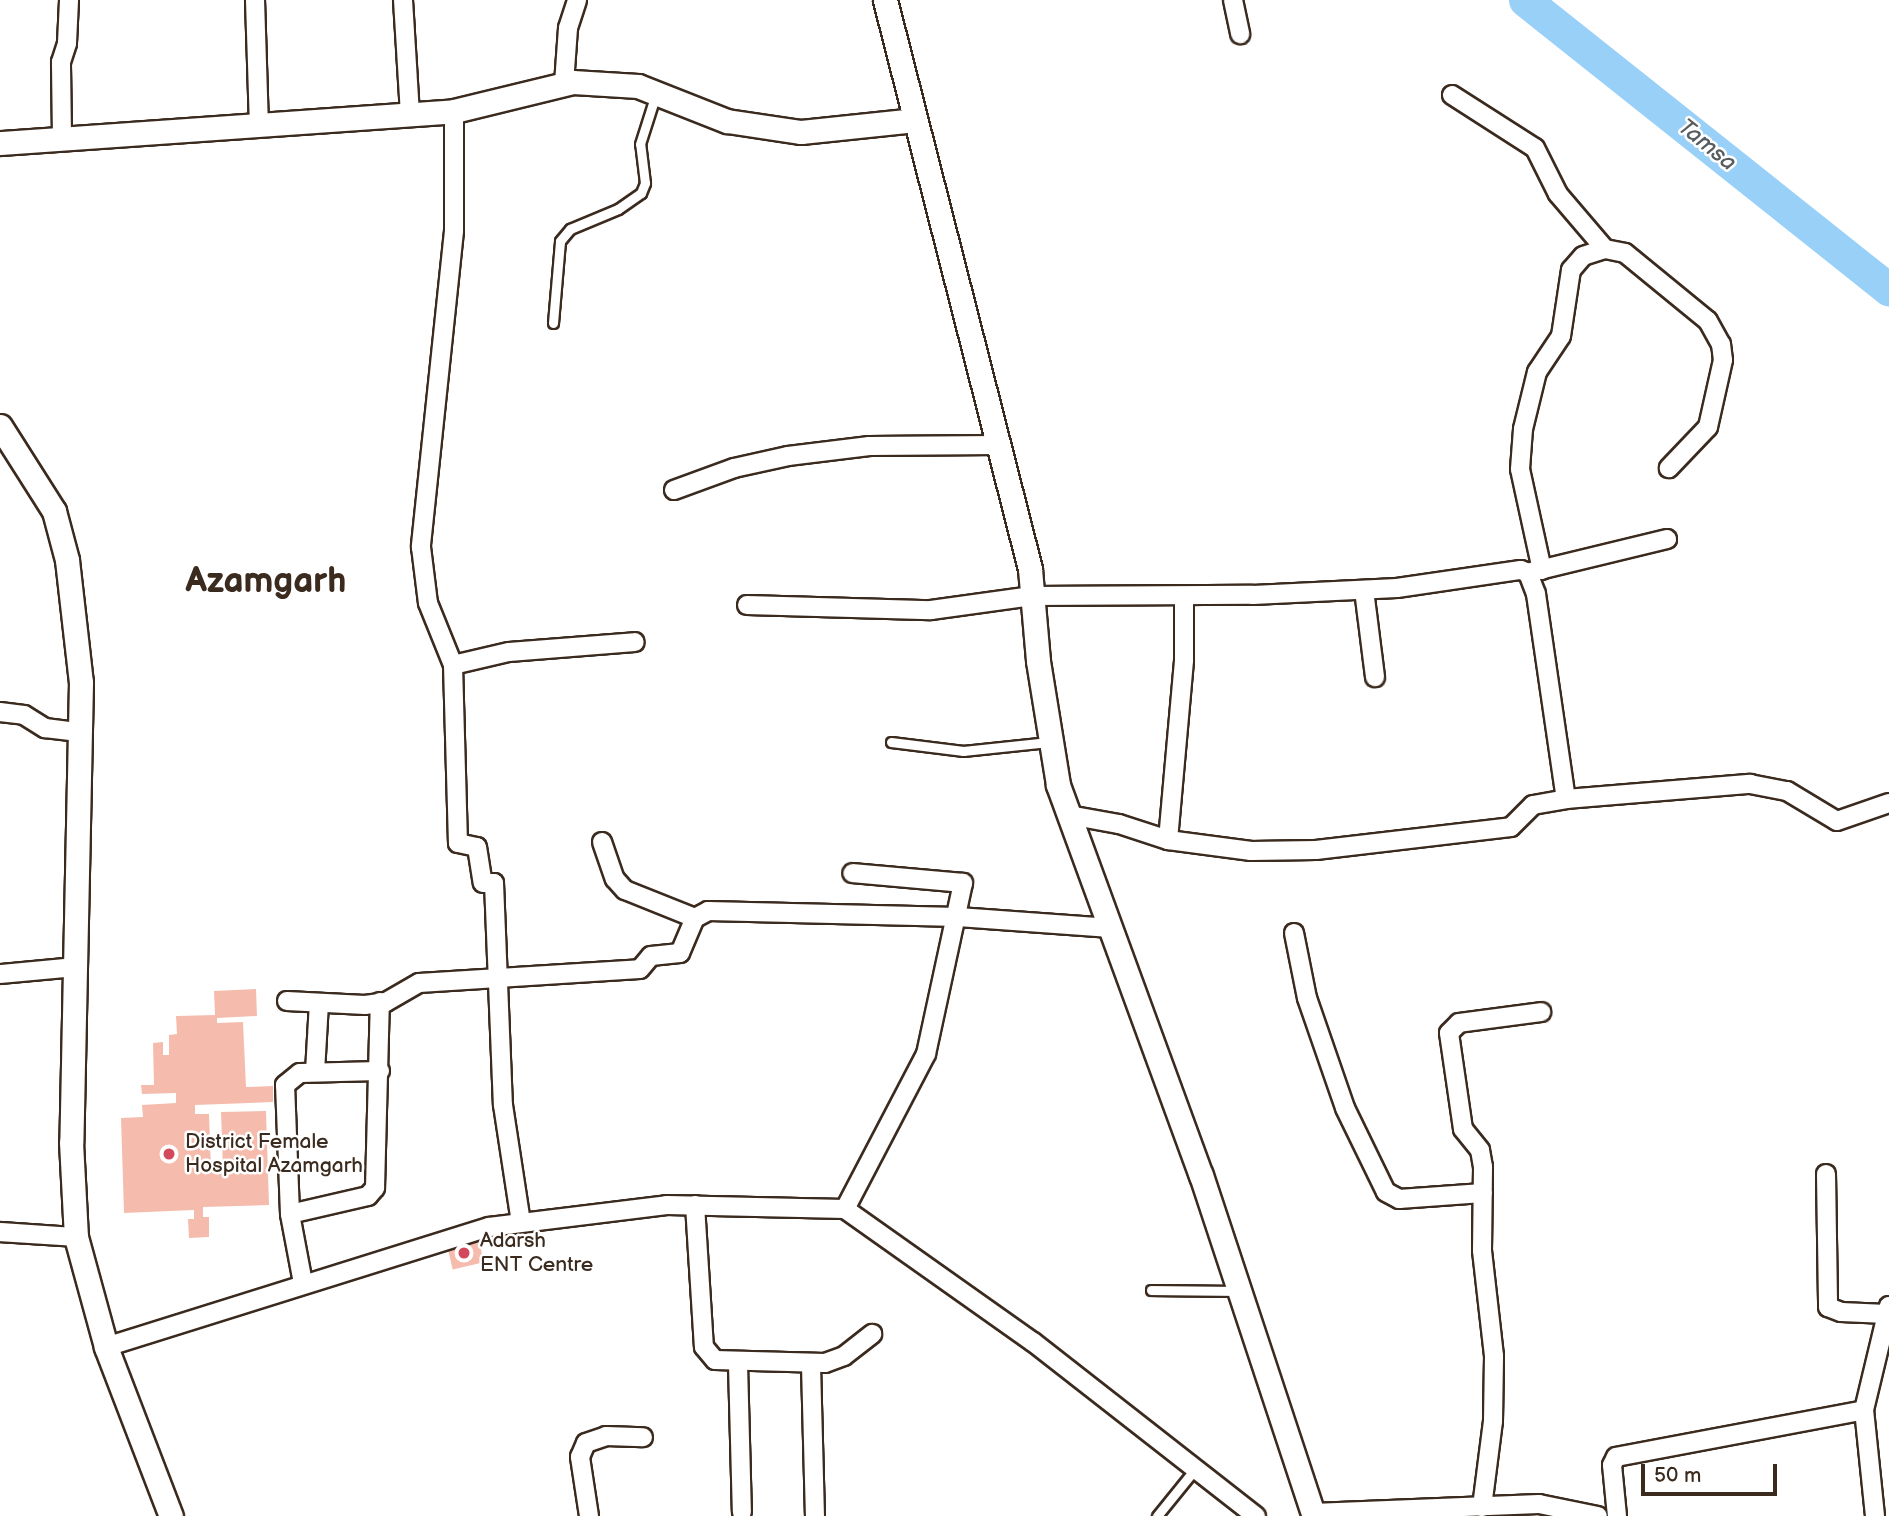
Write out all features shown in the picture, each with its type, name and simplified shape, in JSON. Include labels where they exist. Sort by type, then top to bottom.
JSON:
[{"type":"street","points":[[62,137],[61,62],[67,43],[69,0]]},
{"type":"street","points":[[255,0],[259,125]]},
{"type":"street","points":[[402,0],[410,114]]},
{"type":"street","points":[[564,84],[568,28],[577,0]]},
{"type":"street","points":[[886,0],[1030,569],[1058,785],[1240,1291],[1314,1515],[1556,1505],[1598,1516]]},
{"type":"street","points":[[1233,0],[1240,34]]},
{"type":"street","points":[[0,143],[454,111],[564,84],[638,86],[727,121],[801,132],[915,120]]},
{"type":"street","points":[[1452,95],[1535,148],[1559,194],[1605,249]]},
{"type":"street","points":[[454,111],[454,231],[421,547],[428,603],[453,664],[458,843],[477,847],[483,883],[494,883],[503,1105],[521,1223]]},
{"type":"street","points":[[1566,799],[1520,469],[1526,406],[1537,372],[1561,336],[1573,265],[1605,249],[1625,253],[1708,321],[1723,352],[1708,427],[1669,468]]},
{"type":"street","points":[[0,426],[54,511],[67,561],[81,682],[71,1142],[76,1237],[106,1346],[171,1516]]},
{"type":"street","points":[[674,490],[734,467],[788,456],[869,446],[998,445]]},
{"type":"street","points":[[747,605],[931,610],[1032,596],[1184,596],[1364,590],[1511,570],[1535,571],[1667,539]]},
{"type":"street","points":[[1364,590],[1375,677]]},
{"type":"street","points":[[1168,840],[1184,660],[1184,596]]},
{"type":"street","points":[[453,664],[520,651],[635,642]]},
{"type":"street","points":[[0,712],[24,716],[45,728],[79,732]]},
{"type":"street","points":[[1069,815],[1119,824],[1168,840],[1251,851],[1316,850],[1511,827],[1532,805],[1566,799],[1750,784],[1787,792],[1838,821],[1889,803]]},
{"type":"street","points":[[603,842],[615,879],[625,890],[695,918]]},
{"type":"street","points":[[845,1209],[868,1159],[921,1068],[958,917],[963,883],[852,873]]},
{"type":"street","points":[[287,1001],[380,1003],[412,984],[498,981],[640,969],[652,956],[680,953],[695,918],[708,911],[958,917],[1111,928]]},
{"type":"street","points":[[1294,933],[1307,998],[1345,1108],[1386,1192],[1399,1199],[1483,1193]]},
{"type":"street","points":[[0,974],[75,967]]},
{"type":"street","points":[[315,1072],[319,1003]]},
{"type":"street","points":[[290,1214],[368,1196],[375,1188],[380,1003]]},
{"type":"street","points":[[1482,1507],[1493,1421],[1494,1356],[1482,1261],[1482,1156],[1464,1129],[1449,1033],[1459,1023],[1541,1012]]},
{"type":"street","points":[[303,1283],[290,1214],[285,1086],[293,1075],[380,1071]]},
{"type":"street","points":[[1826,1174],[1828,1307],[1841,1312],[1888,1310],[1864,1410],[1875,1516]]},
{"type":"street","points":[[695,1205],[704,1347],[715,1360],[738,1364],[811,1365],[844,1356],[872,1334]]},
{"type":"street","points":[[106,1346],[489,1227],[695,1205],[845,1209],[1033,1342],[1256,1516]]},
{"type":"street","points":[[0,1232],[76,1237]]},
{"type":"street","points":[[738,1364],[742,1512]]},
{"type":"street","points":[[811,1365],[815,1516]]},
{"type":"street","points":[[1617,1516],[1612,1465],[1616,1457],[1864,1410]]},
{"type":"street","points":[[589,1516],[580,1457],[586,1443],[606,1436],[643,1437]]},
{"type":"lane","points":[[553,323],[559,240],[570,229],[618,209],[641,193],[645,183],[640,144],[656,93]]},
{"type":"lane","points":[[891,742],[963,751],[1051,742]]},
{"type":"lane","points":[[1151,1290],[1240,1291]]},
{"type":"lane","points":[[1157,1516],[1195,1468]]},
{"type":"building","points":[[256,989],[257,1016],[217,1018],[217,1023],[243,1022],[246,1087],[273,1086],[273,1102],[195,1105],[195,1114],[209,1114],[211,1169],[223,1169],[221,1112],[266,1111],[269,1205],[203,1207],[203,1217],[209,1217],[209,1237],[189,1238],[188,1219],[194,1219],[194,1210],[124,1213],[121,1118],[143,1117],[142,1105],[176,1103],[176,1093],[142,1094],[141,1085],[154,1085],[153,1043],[163,1042],[163,1055],[169,1055],[169,1035],[177,1034],[176,1016],[215,1015],[214,991]]},
{"type":"building","points":[[478,1237],[484,1262],[453,1270],[447,1244]]},
{"type":"waterway","name":"Tamsa","points":[[1525,0],[1889,290]]},
{"type":"place","name":"District Female Hospital Azamgarh","points":[[169,1154]]},
{"type":"place","name":"Adarsh ENT Centre","points":[[464,1253]]},
{"type":"district","name":"Azamgarh","points":[[266,582]]}]
